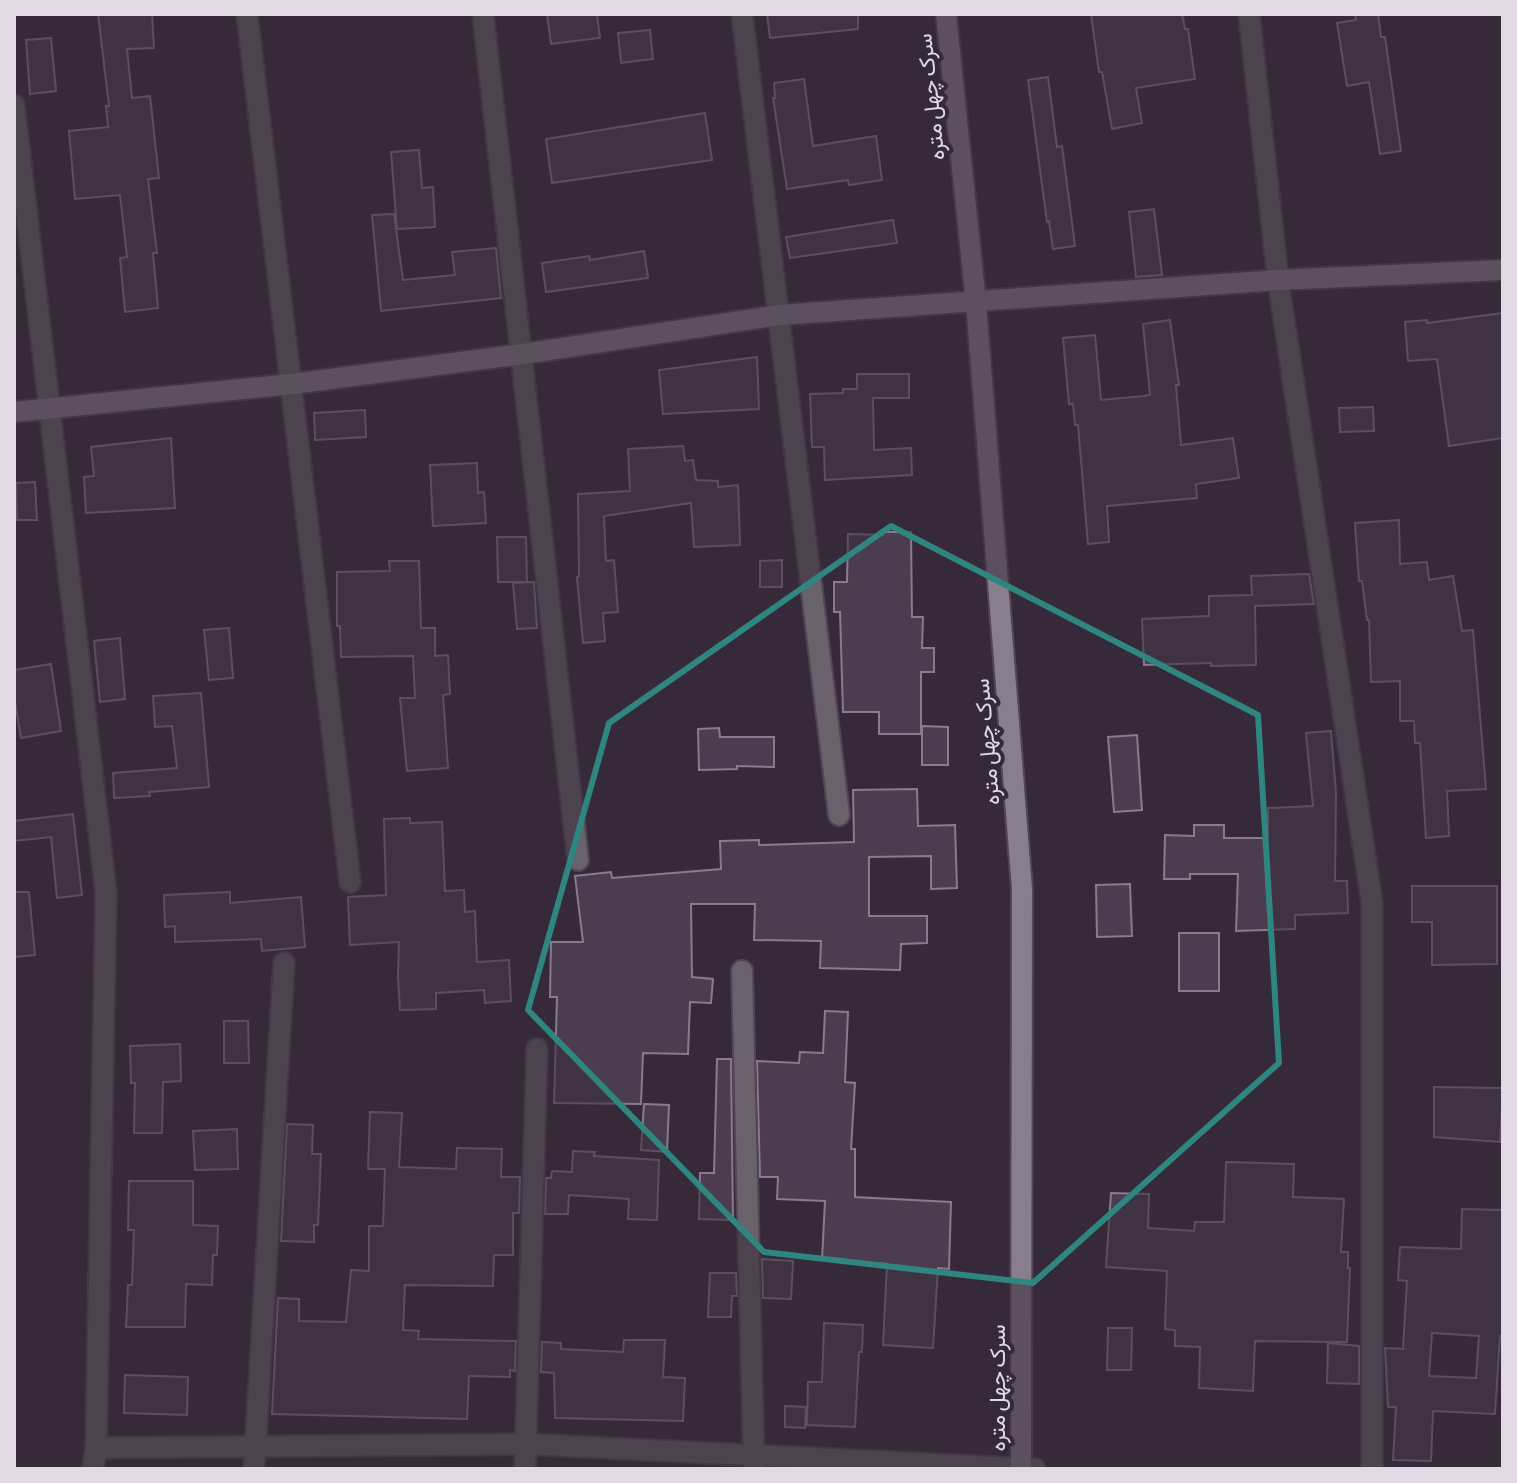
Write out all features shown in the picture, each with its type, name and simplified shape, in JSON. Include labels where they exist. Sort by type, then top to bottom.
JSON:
[{"type":"street","points":[[247,14],[350,882]]},
{"type":"street","points":[[483,14],[578,860]]},
{"type":"street","points":[[742,14],[839,815]]},
{"type":"street","name":"سرک چهل متره","points":[[946,14],[976,303],[1022,889],[1021,1469]]},
{"type":"street","points":[[1249,14],[1278,280],[1372,903],[1372,1469]]},
{"type":"street","points":[[14,105],[106,892],[94,1459],[254,1448],[526,1444],[754,1462],[1035,1469]]},
{"type":"street","points":[[14,412],[292,384],[523,354],[779,315],[1278,280],[1503,270]]},
{"type":"street","points":[[254,1469],[284,963]]},
{"type":"street","points":[[742,971],[754,1462]]},
{"type":"street","points":[[525,1469],[537,1049]]},
{"type":"highlighted area","points":[[891,526],[1258,715],[1279,1063],[1033,1283],[764,1252],[528,1010],[609,723]]},
{"type":"building","points":[[98,14],[152,14],[154,48],[127,49],[132,98],[150,96],[159,178],[148,179],[157,253],[153,253],[158,308],[125,312],[120,258],[127,257],[120,195],[75,199],[69,131],[108,127],[106,106],[109,106]]},
{"type":"building","points":[[547,14],[597,14],[600,38],[551,44]]},
{"type":"building","points":[[767,14],[858,14],[858,29],[770,38]]},
{"type":"building","points":[[1091,14],[1182,14],[1185,29],[1188,29],[1195,79],[1136,88],[1142,123],[1112,129],[1102,72],[1099,72]]},
{"type":"building","points":[[1355,14],[1378,14],[1381,37],[1385,37],[1401,151],[1380,154],[1369,82],[1347,86],[1337,23],[1356,20]]},
{"type":"building","points":[[650,30],[653,59],[621,63],[618,33]]},
{"type":"building","points":[[51,38],[56,91],[30,94],[26,40]]},
{"type":"building","points":[[1048,77],[1057,147],[1062,146],[1075,246],[1053,249],[1028,80]]},
{"type":"building","points":[[804,79],[813,146],[876,136],[882,180],[849,185],[848,180],[787,189],[773,98],[774,83]]},
{"type":"building","points":[[705,113],[712,160],[552,183],[546,139]]},
{"type":"building","points":[[419,150],[422,188],[433,187],[435,227],[397,229],[391,152]]},
{"type":"building","points":[[1154,209],[1162,275],[1136,277],[1129,212]]},
{"type":"building","points":[[394,214],[403,280],[455,275],[452,252],[496,248],[501,298],[381,311],[372,215]]},
{"type":"building","points":[[893,220],[897,243],[790,258],[786,237]]},
{"type":"building","points":[[644,251],[648,278],[546,292],[542,263],[589,256],[590,260]]},
{"type":"building","points":[[1503,313],[1503,438],[1449,446],[1437,359],[1408,361],[1405,322],[1427,320],[1427,323]]},
{"type":"building","points":[[1170,320],[1179,385],[1176,385],[1181,445],[1233,438],[1239,478],[1196,484],[1197,498],[1107,506],[1109,542],[1088,544],[1078,425],[1075,425],[1073,404],[1069,404],[1063,338],[1095,335],[1101,400],[1150,395],[1143,324]]},
{"type":"building","points":[[757,357],[759,409],[663,414],[659,370]]},
{"type":"building","points":[[857,374],[909,374],[909,398],[873,398],[874,450],[911,448],[912,475],[825,480],[824,447],[812,447],[810,394],[843,393],[843,389],[857,389]]},
{"type":"building","points":[[1373,407],[1374,431],[1340,432],[1339,408]]},
{"type":"building","points":[[365,410],[366,437],[315,440],[314,413]]},
{"type":"building","points":[[171,438],[175,508],[86,513],[84,477],[94,476],[91,447]]},
{"type":"building","points":[[683,446],[685,461],[693,460],[696,480],[718,481],[718,487],[738,485],[740,545],[694,547],[691,503],[604,516],[606,561],[614,560],[618,612],[603,613],[605,641],[583,643],[577,577],[578,494],[630,491],[628,449]]},
{"type":"building","points":[[477,463],[478,493],[484,492],[486,523],[433,526],[430,465]]},
{"type":"building","points":[[35,482],[37,520],[17,520],[16,483]]},
{"type":"building","points":[[1399,520],[1400,564],[1427,562],[1429,580],[1453,576],[1462,631],[1473,630],[1486,789],[1447,791],[1449,836],[1426,838],[1420,743],[1415,743],[1414,721],[1400,721],[1400,681],[1371,682],[1369,620],[1362,581],[1359,581],[1355,523]]},
{"type":"building","points":[[882,532],[911,532],[912,617],[923,617],[922,648],[934,648],[934,672],[921,672],[921,734],[879,734],[879,712],[843,712],[840,612],[834,612],[834,582],[847,582],[848,534],[882,535]]},
{"type":"building","points":[[497,537],[526,537],[527,582],[498,582]]},
{"type":"building","points":[[782,560],[782,587],[760,587],[760,561]]},
{"type":"building","points":[[389,561],[419,561],[421,628],[435,628],[435,656],[448,655],[450,694],[443,695],[448,768],[407,771],[400,698],[415,698],[413,656],[341,657],[340,626],[337,626],[337,572],[390,571]]},
{"type":"building","points":[[1309,574],[1314,604],[1255,606],[1256,665],[1144,665],[1142,619],[1209,616],[1209,596],[1252,595],[1251,576]]},
{"type":"building","points":[[534,582],[537,628],[517,629],[513,583]]},
{"type":"building","points":[[229,628],[233,678],[209,680],[204,630]]},
{"type":"building","points":[[120,638],[125,699],[100,702],[94,641]]},
{"type":"building","points":[[51,664],[61,731],[21,738],[14,696],[14,670]]},
{"type":"building","points":[[201,693],[209,787],[114,798],[113,773],[177,768],[172,726],[155,727],[153,696]]},
{"type":"building","points":[[922,726],[948,727],[948,765],[922,765]]},
{"type":"building","points":[[719,728],[720,737],[774,737],[774,767],[737,766],[737,769],[699,770],[698,729]]},
{"type":"building","points":[[1331,731],[1336,793],[1335,881],[1347,881],[1348,913],[1295,915],[1295,929],[1236,931],[1238,874],[1190,874],[1190,879],[1164,879],[1165,835],[1194,836],[1194,825],[1224,825],[1224,838],[1268,838],[1268,808],[1313,806],[1306,733]]},
{"type":"building","points":[[1137,735],[1142,810],[1114,812],[1108,737]]},
{"type":"building","points":[[917,789],[918,826],[955,825],[957,888],[931,889],[931,856],[869,857],[869,916],[927,916],[927,943],[901,944],[900,970],[820,968],[821,941],[754,940],[755,904],[691,904],[692,977],[713,979],[711,1003],[690,1002],[688,1054],[643,1053],[641,1104],[554,1103],[557,997],[550,997],[551,942],[583,942],[575,876],[611,872],[612,878],[721,869],[720,841],[759,840],[759,845],[854,842],[853,790]]},
{"type":"building","points":[[73,814],[82,895],[57,898],[51,837],[14,841],[14,821]]},
{"type":"building","points":[[410,818],[410,823],[442,822],[445,891],[464,890],[465,912],[475,911],[477,962],[509,960],[511,1001],[485,1003],[484,990],[436,993],[436,1009],[400,1010],[399,942],[350,945],[348,897],[386,895],[384,819]]},
{"type":"building","points":[[1130,884],[1132,936],[1097,937],[1096,885]]},
{"type":"building","points":[[1412,886],[1497,886],[1497,964],[1432,965],[1432,922],[1412,922]]},
{"type":"building","points":[[14,892],[29,892],[35,955],[14,957]]},
{"type":"building","points":[[230,892],[230,903],[301,897],[305,947],[262,951],[261,939],[175,942],[175,926],[165,927],[164,895]]},
{"type":"building","points":[[1179,933],[1219,933],[1219,991],[1179,991]]},
{"type":"building","points":[[825,1011],[848,1012],[845,1082],[855,1083],[851,1149],[855,1149],[855,1197],[951,1202],[949,1269],[938,1268],[933,1348],[883,1345],[887,1264],[822,1260],[825,1201],[777,1199],[778,1177],[760,1177],[757,1061],[799,1063],[800,1052],[823,1053]]},
{"type":"building","points":[[224,1021],[248,1021],[249,1063],[224,1063]]},
{"type":"building","points":[[180,1044],[181,1081],[163,1082],[162,1133],[134,1133],[135,1083],[131,1083],[130,1046]]},
{"type":"building","points":[[717,1059],[731,1059],[733,1220],[699,1219],[700,1173],[714,1173]]},
{"type":"building","points":[[1434,1087],[1503,1088],[1500,1142],[1434,1137]]},
{"type":"building","points":[[644,1104],[669,1105],[667,1152],[641,1150]]},
{"type":"building","points":[[370,1112],[402,1113],[399,1167],[456,1169],[457,1148],[502,1149],[501,1177],[520,1177],[519,1213],[513,1213],[513,1255],[494,1255],[493,1286],[405,1285],[403,1330],[419,1331],[418,1339],[516,1341],[515,1371],[510,1370],[510,1377],[469,1376],[467,1419],[272,1414],[278,1298],[299,1299],[299,1321],[346,1322],[351,1270],[369,1271],[369,1226],[383,1226],[385,1169],[368,1169]]},
{"type":"building","points":[[287,1124],[313,1125],[312,1154],[321,1154],[318,1225],[314,1225],[314,1242],[281,1241]]},
{"type":"building","points":[[237,1129],[238,1169],[195,1170],[193,1131]]},
{"type":"building","points":[[573,1151],[595,1152],[594,1156],[659,1160],[657,1220],[628,1219],[629,1199],[569,1195],[568,1214],[545,1214],[546,1178],[551,1178],[552,1171],[572,1172]]},
{"type":"building","points":[[1226,1162],[1294,1164],[1293,1197],[1344,1199],[1341,1252],[1348,1252],[1350,1268],[1347,1342],[1255,1341],[1253,1391],[1199,1388],[1200,1347],[1175,1346],[1175,1330],[1165,1329],[1167,1271],[1106,1267],[1111,1193],[1149,1194],[1148,1228],[1194,1231],[1195,1222],[1224,1222]]},
{"type":"building","points":[[129,1181],[193,1181],[193,1225],[218,1226],[212,1285],[186,1284],[185,1327],[126,1327],[128,1285],[132,1285],[134,1230],[128,1230]]},
{"type":"building","points":[[1462,1209],[1503,1210],[1503,1337],[1500,1336],[1495,1414],[1433,1411],[1431,1461],[1393,1460],[1396,1407],[1388,1407],[1385,1348],[1403,1349],[1407,1281],[1398,1280],[1400,1247],[1461,1249]],"holes":[[[1432,1333],[1479,1336],[1476,1378],[1429,1376]]]},
{"type":"building","points":[[762,1259],[793,1261],[791,1299],[763,1298]]},
{"type":"building","points":[[710,1273],[736,1273],[737,1296],[732,1296],[731,1317],[708,1317]]},
{"type":"building","points":[[824,1323],[863,1325],[855,1427],[807,1425],[808,1382],[822,1382]]},
{"type":"building","points":[[1108,1328],[1132,1328],[1131,1370],[1107,1370]]},
{"type":"building","points":[[624,1340],[665,1340],[663,1377],[685,1378],[683,1421],[555,1418],[554,1373],[541,1372],[542,1342],[561,1343],[561,1349],[623,1352]]},
{"type":"building","points":[[1328,1343],[1359,1346],[1359,1384],[1327,1383]]},
{"type":"building","points":[[125,1375],[188,1377],[187,1415],[124,1413]]},
{"type":"building","points":[[785,1406],[806,1407],[805,1428],[785,1427]]}]
